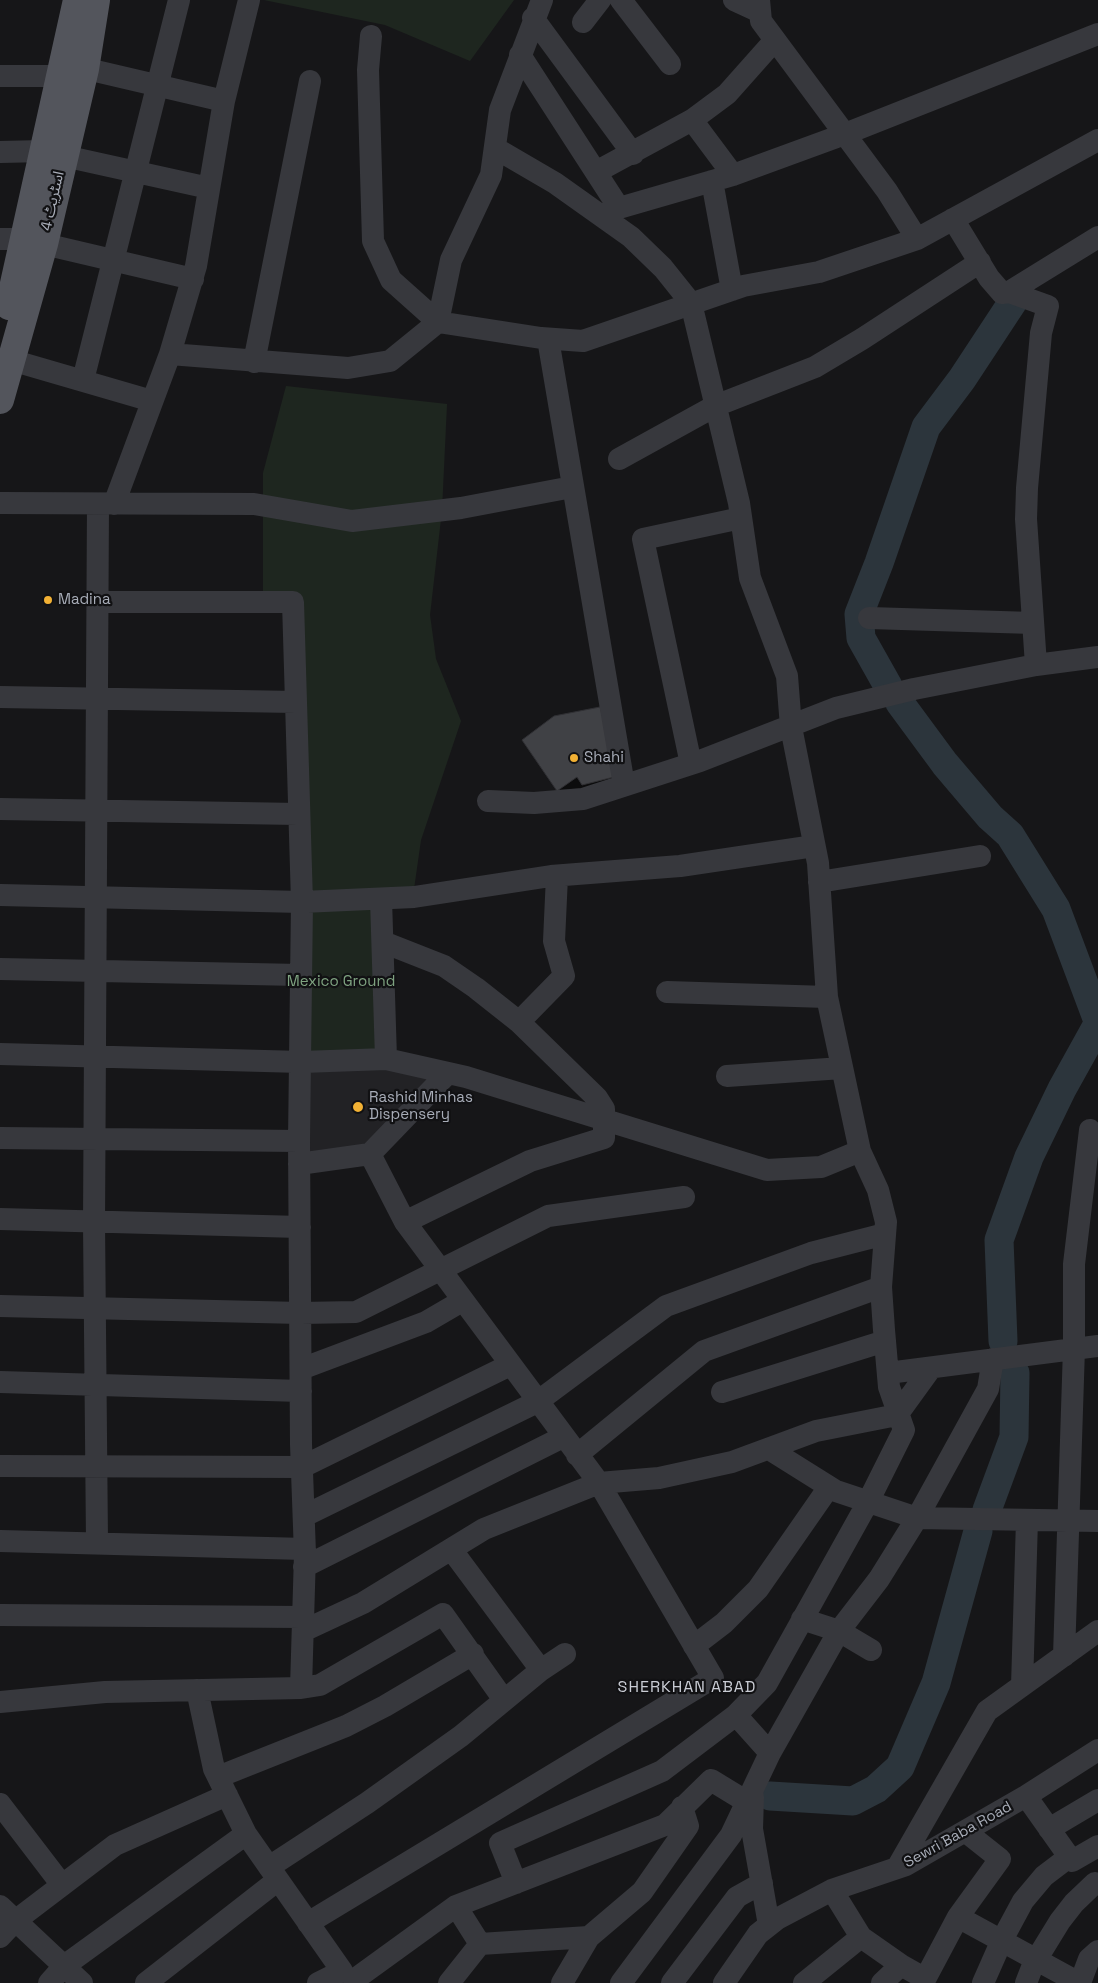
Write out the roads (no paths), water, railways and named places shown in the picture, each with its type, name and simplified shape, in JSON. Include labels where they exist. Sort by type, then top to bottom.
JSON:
[{"type":"main road","name":"اسٹریٹ 4","points":[[0,400],[22,240],[54,153],[70,69],[77,0]]},
{"type":"main road","name":"اسٹریٹ 4","points":[[70,69],[96,0]]},
{"type":"street","points":[[83,380],[179,0]]},
{"type":"street","points":[[97,1542],[94,1139],[98,602],[106,504],[152,401],[170,354],[192,278],[210,188],[224,101],[249,0]]},
{"type":"street","points":[[583,22],[600,0]]},
{"type":"street","points":[[621,0],[670,64]]},
{"type":"street","points":[[734,0],[760,6],[761,21],[887,191],[917,239]]},
{"type":"street","points":[[170,354],[348,368],[390,361],[438,322],[451,260],[492,175],[500,110],[538,9]]},
{"type":"street","points":[[538,9],[633,154]]},
{"type":"street","points":[[495,148],[610,212],[733,175],[845,134],[1098,34]]},
{"type":"street","points":[[371,36],[368,70],[373,241],[391,280],[438,322],[548,339],[583,341],[732,290],[819,272],[917,239],[1098,140]]},
{"type":"street","points":[[596,172],[633,154],[692,120],[726,94],[776,40]]},
{"type":"street","points":[[516,1883],[500,1843],[662,1771],[736,1715],[767,1684],[868,1502],[904,1430],[897,1415],[888,1372],[885,1341],[881,1287],[886,1222],[878,1190],[860,1150],[827,997],[819,882],[791,727],[786,676],[750,578],[741,518],[691,303],[662,268],[637,244],[610,212],[596,172],[520,55]]},
{"type":"street","points":[[0,76],[70,69],[224,101]]},
{"type":"street","points":[[254,362],[310,81]]},
{"type":"street","points":[[692,120],[733,175]]},
{"type":"street","points":[[0,152],[54,153],[210,188]]},
{"type":"street","points":[[712,181],[732,290]]},
{"type":"street","points":[[953,219],[1002,293],[1009,292],[1098,237]]},
{"type":"street","points":[[22,240],[192,278]]},
{"type":"street","points":[[619,459],[715,406],[816,367],[980,262]]},
{"type":"street","points":[[1009,292],[1048,306],[1041,332],[1027,488],[1026,519],[1036,665]]},
{"type":"street","points":[[548,339],[624,785]]},
{"type":"street","points":[[5,356],[152,401]]},
{"type":"street","points":[[0,503],[254,504],[352,521],[461,508],[572,487]]},
{"type":"street","points":[[691,764],[643,539],[741,518]]},
{"type":"street","points":[[98,602],[293,602],[302,902],[300,975],[302,1062],[299,1164],[302,1467],[305,1558],[301,1688]]},
{"type":"street","points":[[868,618],[1033,623]]},
{"type":"street","points":[[488,801],[534,803],[583,799],[691,764],[791,727],[836,708],[914,689],[1036,665],[1098,657]]},
{"type":"street","points":[[0,697],[296,702]]},
{"type":"street","points":[[0,809],[298,814]]},
{"type":"street","points":[[0,895],[302,902],[381,899],[414,897],[557,876],[680,866],[814,846]]},
{"type":"street","points":[[819,882],[980,856]]},
{"type":"street","points":[[518,1022],[564,976],[554,940],[557,876]]},
{"type":"street","points":[[381,899],[386,1058]]},
{"type":"street","points":[[383,942],[444,966],[476,988],[518,1022],[597,1098],[604,1109],[605,1120],[604,1138],[530,1161],[405,1222]]},
{"type":"street","points":[[0,969],[300,975]]},
{"type":"street","points":[[667,992],[827,997]]},
{"type":"street","points":[[0,1054],[302,1062],[386,1058],[448,1073],[767,1170],[821,1167],[860,1150]]},
{"type":"street","points":[[727,1076],[842,1068]]},
{"type":"street","points":[[299,1164],[370,1154],[448,1073]]},
{"type":"street","points":[[1064,1656],[1074,1348],[1074,1264],[1090,1130]]},
{"type":"street","points":[[0,1138],[299,1141]]},
{"type":"street","points":[[308,1923],[713,1678],[599,1484],[405,1222],[370,1154]]},
{"type":"street","points":[[0,1306],[300,1313],[356,1312],[548,1216],[684,1196]]},
{"type":"street","points":[[0,1220],[300,1227]]},
{"type":"street","points":[[304,1516],[537,1402],[666,1306],[811,1253],[885,1234]]},
{"type":"street","points":[[577,1455],[704,1351],[881,1287]]},
{"type":"street","points":[[301,1369],[426,1322],[462,1301]]},
{"type":"street","points":[[722,1392],[885,1341]]},
{"type":"street","points":[[888,1372],[1098,1346]]},
{"type":"street","points":[[621,1983],[731,1835],[770,1753],[839,1631],[879,1579],[917,1518],[988,1389],[993,1359]]},
{"type":"street","points":[[0,1466],[302,1467],[510,1365]]},
{"type":"street","points":[[0,1615],[303,1624],[363,1603],[484,1529],[599,1484],[668,1476],[732,1462],[816,1431],[897,1415],[931,1368]]},
{"type":"street","points":[[0,1382],[301,1392]]},
{"type":"street","points":[[0,1541],[97,1542],[305,1558],[563,1437]]},
{"type":"street","points":[[769,1449],[829,1487],[917,1518],[1098,1521]]},
{"type":"street","points":[[694,1646],[724,1623],[758,1589],[829,1487]]},
{"type":"street","points":[[1022,1686],[1027,1520]]},
{"type":"street","points":[[451,1549],[541,1670]]},
{"type":"street","points":[[0,1702],[104,1692],[301,1688],[320,1685],[443,1614],[504,1700]]},
{"type":"street","points":[[802,1619],[839,1631],[872,1650]]},
{"type":"street","points":[[897,1868],[987,1711],[1098,1631]]},
{"type":"street","points":[[82,1983],[64,1966],[5,1921],[62,1885],[115,1845],[223,1786],[385,1706],[472,1654]]},
{"type":"street","points":[[146,1983],[273,1873],[366,1803],[445,1748],[541,1670],[565,1654]]},
{"type":"street","points":[[197,1690],[214,1769],[246,1834],[342,1971],[318,1983]]},
{"type":"street","points":[[736,1715],[770,1753]]},
{"type":"street","name":"Sewri Baba Road","points":[[724,1983],[758,1934],[769,1925],[832,1890],[897,1868],[966,1832],[1098,1750]]},
{"type":"street","points":[[354,1980],[456,1906],[665,1825],[710,1780],[750,1795]]},
{"type":"street","points":[[750,1795],[752,1829],[769,1925]]},
{"type":"street","points":[[1026,1796],[1072,1861],[1098,1846]]},
{"type":"street","points":[[1050,1829],[1098,1800]]},
{"type":"street","points":[[0,1804],[62,1885]]},
{"type":"street","points":[[562,1983],[588,1937],[642,1892],[688,1826],[682,1807]]},
{"type":"street","points":[[832,1890],[861,1937],[923,1980],[958,1917],[1000,1859],[966,1832]]},
{"type":"street","points":[[49,1983],[64,1966],[246,1834]]},
{"type":"street","points":[[983,1983],[1002,1940],[1031,1890],[1044,1876],[1069,1857]]},
{"type":"street","points":[[672,1983],[737,1896],[762,1883]]},
{"type":"street","points":[[1026,1983],[1037,1959],[1069,1909],[1095,1883]]},
{"type":"street","points":[[456,1906],[480,1944]]},
{"type":"street","points":[[958,1917],[1080,1983],[1089,1960],[1098,1951]]},
{"type":"street","points":[[448,1983],[480,1944],[588,1937]]},
{"type":"street","points":[[804,1983],[861,1937]]},
{"type":"street","points":[[882,1983],[901,1965]]},
{"type":"waterway","points":[[888,686],[861,638],[859,614],[879,563],[926,427],[962,379],[1014,300]]},
{"type":"waterway","points":[[900,703],[945,764],[990,817],[1010,835],[1056,909],[1098,1021]]},
{"type":"waterway","points":[[1003,1341],[999,1240],[1029,1157],[1062,1089],[1098,1024]]},
{"type":"waterway","points":[[987,1510],[1014,1437],[1015,1373]]},
{"type":"waterway","points":[[770,1796],[853,1801],[876,1789],[900,1767],[936,1683],[978,1531]]},
{"type":"place","name":"Madina","points":[[48,600]]},
{"type":"place","name":"Shahi","points":[[574,758]]},
{"type":"place","name":"Rashid Minhas Dispensery","points":[[358,1107]]},
{"type":"district","name":"SHERKHAN ABAD","points":[[687,1688]]},
{"type":"park label","name":"Mexico Ground","points":[[341,982]]}]
